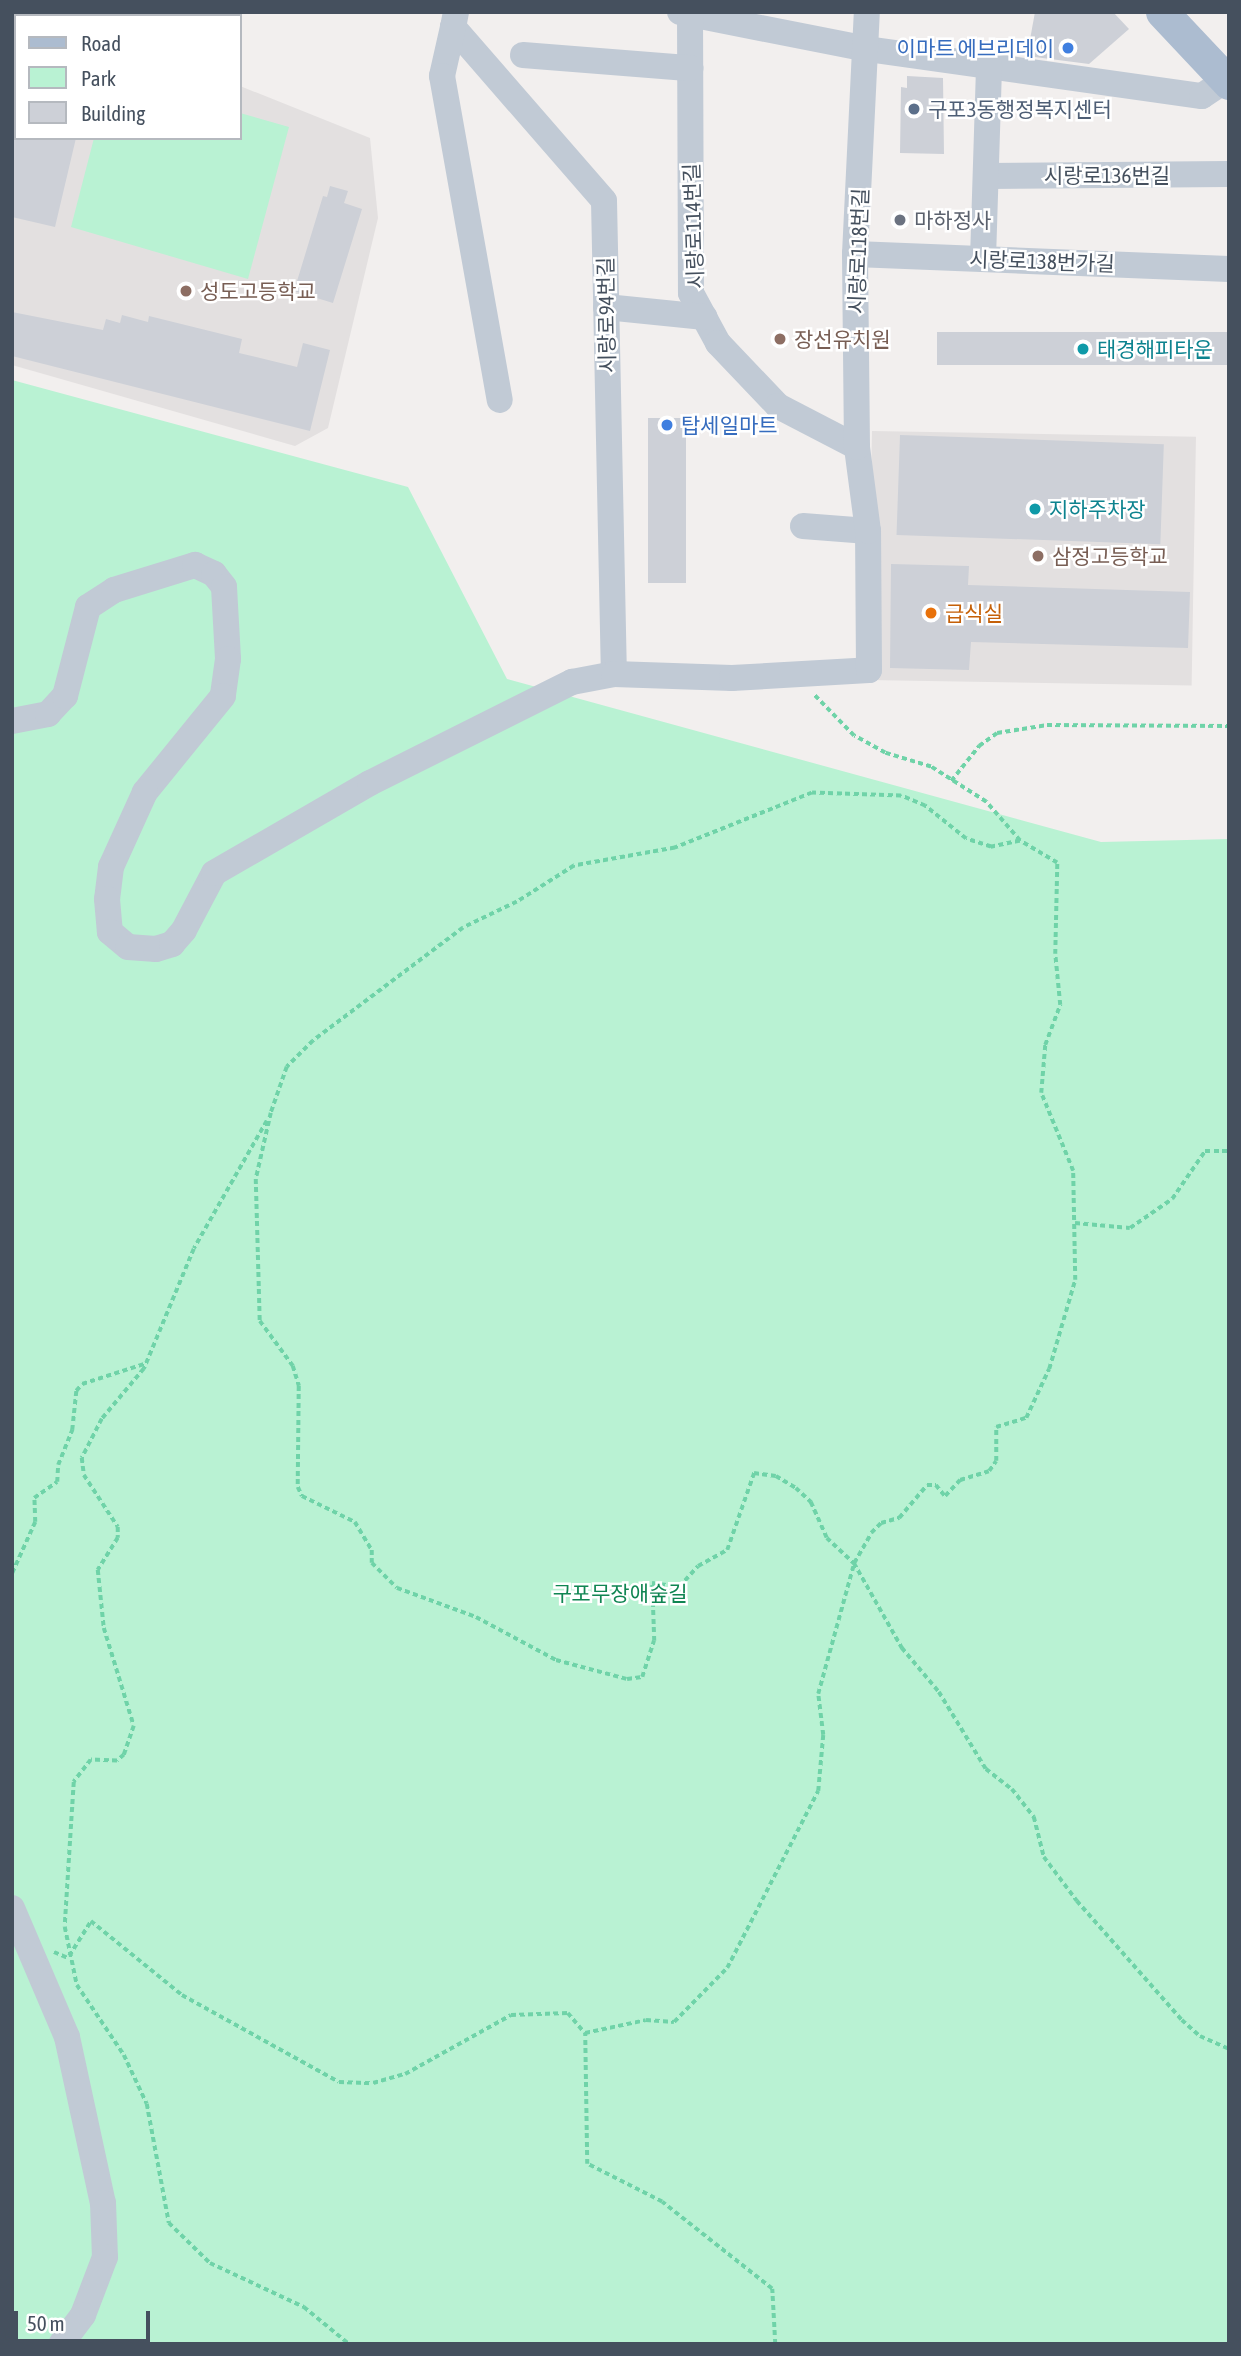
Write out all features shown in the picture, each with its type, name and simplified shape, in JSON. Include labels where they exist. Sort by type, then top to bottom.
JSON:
[{"type":"main road","points":[[1162,12],[1228,80]]},
{"type":"street","name":"시랑로118번길","points":[[12,721],[48,714],[65,696],[88,607],[114,590],[195,565],[214,574],[224,587],[228,648],[223,696],[145,792],[111,867],[107,899],[110,932],[128,947],[156,949],[172,944],[184,930],[214,873],[370,783],[572,682],[614,674],[802,677],[869,670],[868,531],[857,447],[855,254],[867,12]]},
{"type":"street","points":[[686,13],[867,49],[1202,96],[1228,80]]},
{"type":"street","name":"시랑로114번길","points":[[686,13],[690,68],[691,293],[719,343],[778,406],[857,447]]},
{"type":"street","points":[[454,20],[442,76],[500,400]]},
{"type":"street","name":"시랑로94번길","points":[[454,20],[604,201],[614,674]]},
{"type":"street","points":[[523,55],[690,68]]},
{"type":"street","points":[[983,259],[989,66]]},
{"type":"street","name":"시랑로136번길","points":[[986,176],[1229,174]]},
{"type":"street","name":"시랑로138번가길","points":[[855,254],[1229,270]]},
{"type":"street","points":[[606,307],[704,317]]},
{"type":"street","points":[[803,526],[868,531]]},
{"type":"street","points":[[12,1908],[67,2037],[103,2203],[105,2257],[83,2315],[61,2344]]},
{"type":"path","points":[[585,2033],[646,2020],[674,2022],[727,1968],[818,1791],[823,1735],[818,1695],[854,1563],[871,1533],[881,1523],[900,1518],[927,1485],[936,1485],[945,1496],[960,1480],[989,1471],[996,1461],[996,1427],[1026,1418],[1071,1305],[1075,1223],[1071,1158],[1041,1093],[1045,1045],[1060,1005],[1055,954],[1057,863],[1020,841],[986,802],[931,767],[885,753],[854,736],[802,677]]},
{"type":"path","points":[[951,781],[979,746],[997,733],[1047,725],[1229,726]]},
{"type":"path","points":[[1020,841],[991,847],[966,839],[925,806],[901,796],[812,793],[675,848],[574,866],[517,902],[463,928],[313,1041],[287,1067],[271,1113],[256,1179],[260,1321],[293,1366],[299,1385],[298,1487],[302,1496],[355,1522],[372,1550],[372,1563],[397,1588],[476,1617],[556,1660],[627,1679],[642,1677],[648,1668],[656,1618],[650,1601],[652,1583],[679,1587],[698,1566],[727,1550],[754,1474],[775,1476],[804,1495],[827,1538],[854,1563],[902,1648],[939,1692],[986,1769],[1012,1789],[1034,1817],[1044,1857],[1077,1900],[1182,2020],[1200,2036],[1229,2049]]},
{"type":"path","points":[[271,1113],[194,1249],[147,1363],[102,1419],[82,1458],[84,1475],[118,1527],[118,1538],[98,1570],[104,1628],[134,1726],[124,1755],[104,1763],[91,1760],[74,1782],[65,1927],[68,1958],[77,1985],[124,2055],[147,2104],[169,2223],[210,2263],[304,2307],[349,2344]]},
{"type":"path","points":[[1075,1223],[1130,1228],[1172,1199],[1205,1151],[1229,1151]]},
{"type":"path","points":[[12,1573],[34,1522],[34,1498],[57,1482],[58,1465],[72,1430],[76,1391],[82,1384],[147,1363]]},
{"type":"path","points":[[68,1958],[92,1921],[182,1995],[339,2082],[373,2083],[405,2074],[511,2015],[568,2013],[585,2033],[587,2164],[662,2202],[772,2289],[775,2344]]},
{"type":"shaded area","name":"성도고등학교","points":[[12,24],[14,140],[242,140],[242,87],[370,138],[378,218],[328,428],[295,446],[12,365]]},
{"type":"shaded area","name":"삼정고등학교","points":[[872,431],[1196,437],[1192,686],[868,680]]},
{"type":"green space","points":[[242,114],[289,127],[248,279],[71,227],[93,140],[242,140]]},
{"type":"green space","name":"구포무장애숲길","points":[[12,380],[408,487],[507,679],[1101,842],[1229,839],[1229,2344],[12,2344]]},
{"type":"building","name":"이마트 에브리데이","points":[[1035,12],[1113,12],[1129,29],[1089,64],[1027,56]]},
{"type":"building","points":[[907,76],[943,78],[944,154],[900,153],[901,87],[907,88]]},
{"type":"building","points":[[12,138],[76,140],[55,227],[12,217]]},
{"type":"building","points":[[330,186],[348,191],[344,203],[362,209],[333,303],[294,291],[323,196],[327,197]]},
{"type":"building","points":[[12,312],[103,330],[106,319],[120,323],[122,315],[148,322],[149,316],[242,339],[239,353],[297,367],[303,343],[330,350],[310,431],[12,356]]},
{"type":"building","name":"태경해피타운","points":[[937,332],[1229,332],[1229,365],[937,365]]},
{"type":"building","points":[[648,418],[686,418],[686,583],[648,583]]},
{"type":"building","name":"지하주차장","points":[[900,435],[1164,444],[1160,544],[897,535]]},
{"type":"building","points":[[891,564],[969,566],[968,585],[1190,592],[1188,648],[971,642],[969,670],[890,668]]},
{"type":"place","name":"이마트 에브리데이","points":[[1068,48]]},
{"type":"place","name":"구포3동행정복지센터","points":[[914,109]]},
{"type":"place","name":"마하정사","points":[[900,220]]},
{"type":"place","name":"성도고등학교","points":[[186,291]]},
{"type":"place","name":"장선유치원","points":[[780,339]]},
{"type":"place","name":"태경해피타운","points":[[1083,349]]},
{"type":"place","name":"탑세일마트","points":[[667,425]]},
{"type":"place","name":"지하주차장","points":[[1035,509]]},
{"type":"place","name":"삼정고등학교","points":[[1038,556]]},
{"type":"place","name":"급식실","points":[[931,613]]}]
